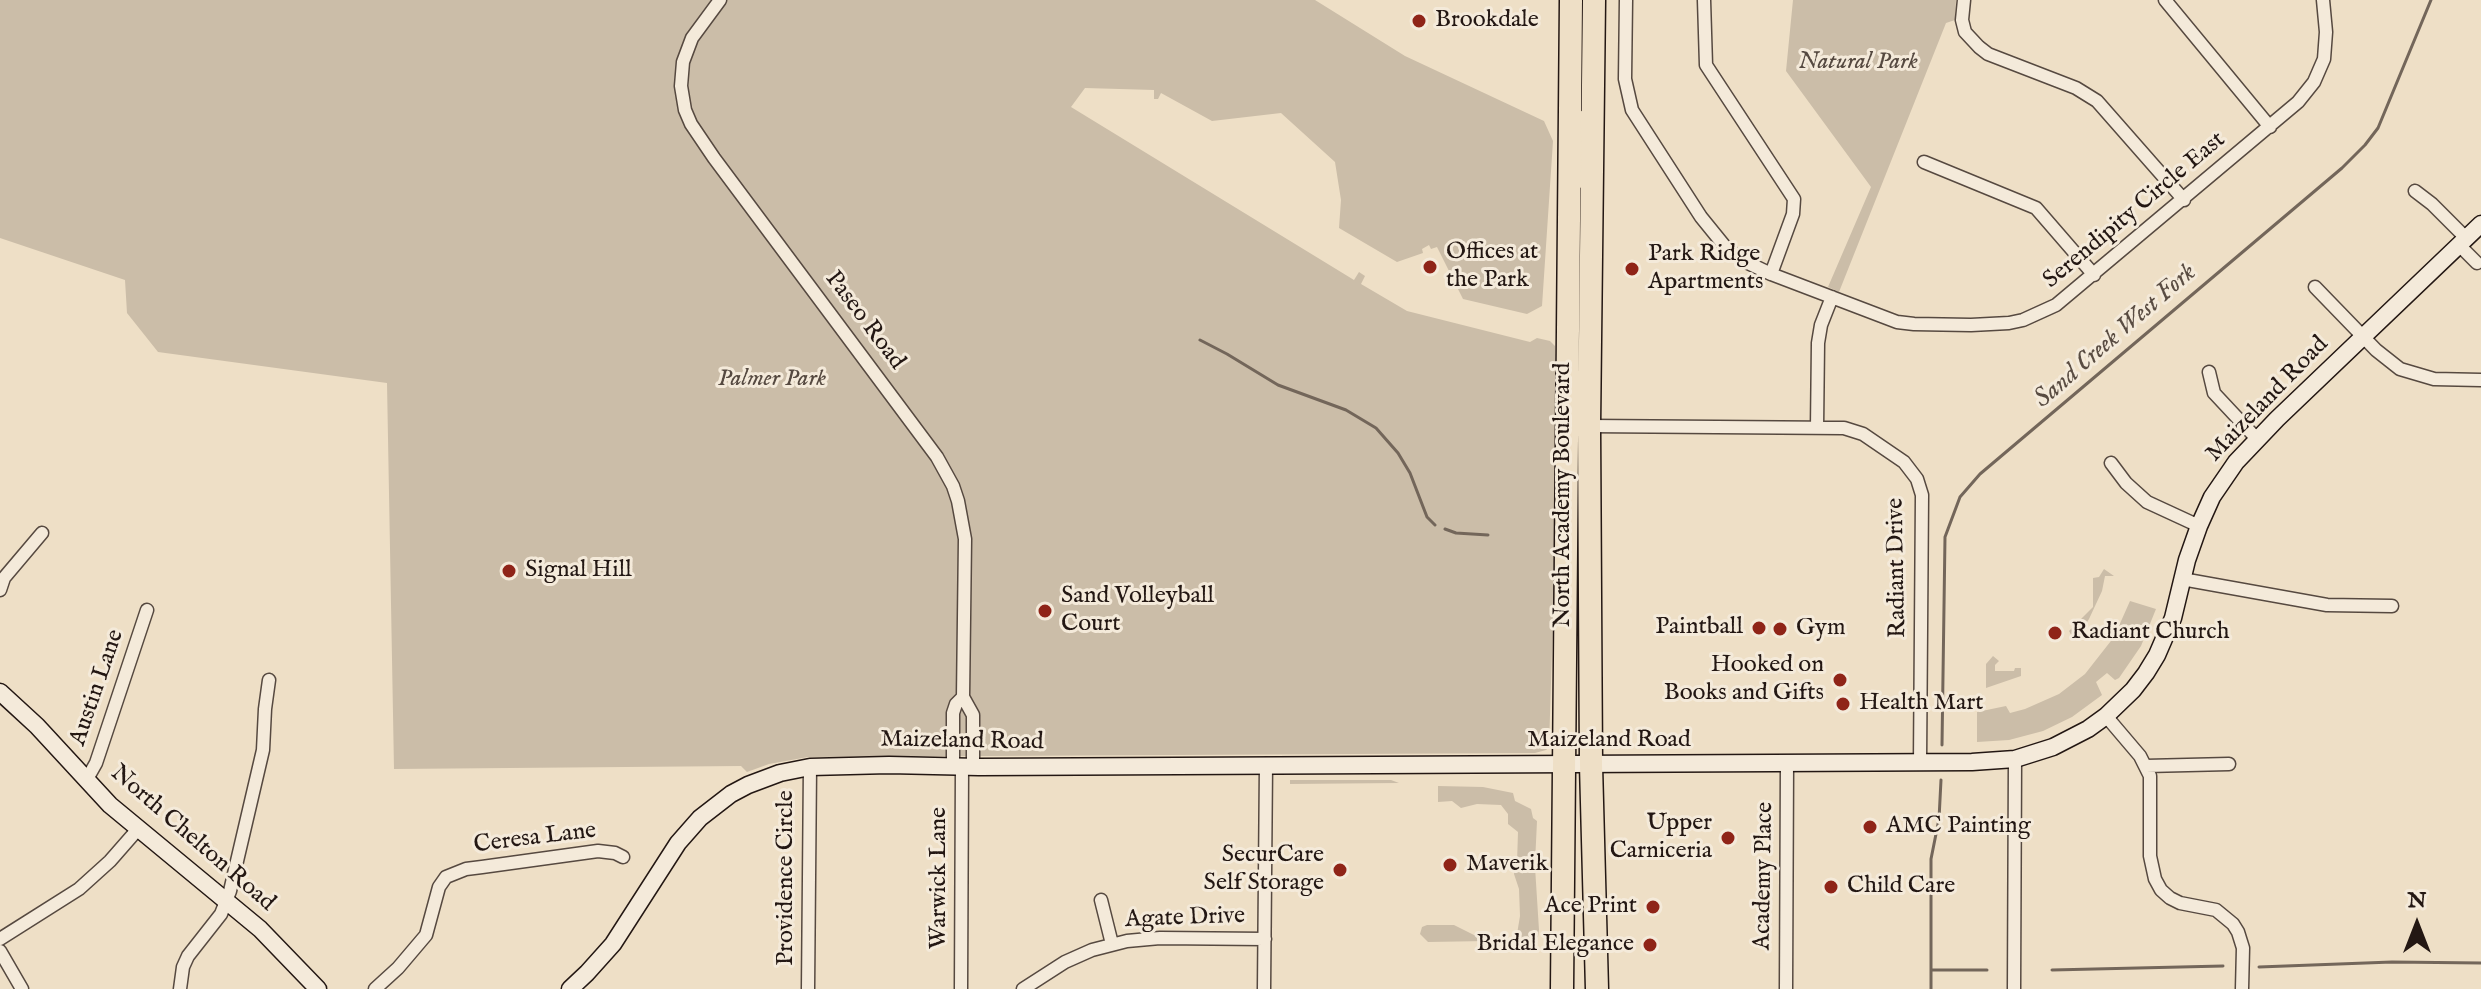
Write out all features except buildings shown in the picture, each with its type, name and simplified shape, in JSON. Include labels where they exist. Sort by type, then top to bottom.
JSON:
[{"type":"highway","name":"North Academy Boulevard","points":[[1562,989],[1571,0]]},
{"type":"highway","name":"North Academy Boulevard","points":[[1594,0],[1589,462],[1591,765],[1597,989]]},
{"type":"main road","points":[[1571,71],[1583,82],[1582,183],[1591,199]]},
{"type":"main road","name":"Maizeland Road","points":[[570,989],[613,944],[678,843],[700,818],[748,785],[780,773],[810,767],[1920,762],[2015,759],[2069,739],[2106,716],[2133,690],[2157,655],[2173,618],[2199,526],[2224,478],[2257,439],[2481,224]]},
{"type":"main road","points":[[1569,330],[1575,335],[1579,346],[1579,437],[1581,451],[1589,462]]},
{"type":"main road","name":"North Chelton Road","points":[[0,692],[37,726],[110,805],[279,947],[318,989]]},
{"type":"street","name":"Paseo Road","points":[[720,0],[686,50],[681,75],[685,110],[706,148],[937,457],[953,486],[963,518],[965,539],[963,697],[973,715],[963,767]]},
{"type":"street","name":"Serendipity Circle East","points":[[1626,0],[1625,79],[1632,110],[1701,217],[1719,241],[1736,256],[1771,274],[1881,317],[1905,323],[1999,324],[2023,320],[2045,311],[2094,275],[2307,93],[2319,72],[2326,47],[2323,0]]},
{"type":"street","points":[[1704,0],[1706,65],[1794,199],[1793,214],[1771,274]]},
{"type":"street","points":[[1964,0],[1962,20],[1965,32],[1979,47],[1988,54],[2076,88],[2097,101],[2184,200]]},
{"type":"street","points":[[2165,0],[2270,127]]},
{"type":"street","points":[[1924,162],[2036,208],[2094,275]]},
{"type":"street","points":[[2415,191],[2432,204],[2477,263]]},
{"type":"street","points":[[2315,287],[2363,337],[2400,369],[2434,379],[2481,380]]},
{"type":"street","points":[[1817,428],[1819,334],[1832,297]]},
{"type":"street","points":[[2209,372],[2214,393],[2257,439]]},
{"type":"street","name":"Radiant Drive","points":[[1589,426],[1844,428],[1863,434],[1904,462],[1922,495],[1920,762]]},
{"type":"street","points":[[2111,463],[2126,483],[2147,502],[2199,526]]},
{"type":"street","points":[[0,590],[4,578],[42,533]]},
{"type":"street","points":[[2182,579],[2327,605],[2392,606]]},
{"type":"street","name":"Austin Lane","points":[[87,779],[96,763],[147,610]]},
{"type":"street","points":[[180,989],[188,956],[221,914],[226,901],[263,750],[269,680]]},
{"type":"street","name":"Paseo Road","points":[[963,697],[953,713],[963,767]]},
{"type":"street","points":[[2106,716],[2146,766],[2151,787],[2150,856],[2155,879],[2170,898],[2216,910],[2233,924],[2243,948],[2242,989]]},
{"type":"street","points":[[2014,989],[2015,759]]},
{"type":"street","name":"Academy Place","points":[[1786,989],[1787,763]]},
{"type":"street","points":[[1264,989],[1266,764]]},
{"type":"street","points":[[2146,766],[2229,764]]},
{"type":"street","name":"Providence Circle","points":[[808,989],[810,767]]},
{"type":"street","name":"Warwick Lane","points":[[961,989],[963,767]]},
{"type":"street","points":[[0,939],[57,905],[91,879],[138,829]]},
{"type":"street","name":"Ceresa Lane","points":[[375,989],[426,935],[439,887],[446,877],[466,869],[598,851],[623,857]]},
{"type":"street","points":[[1101,900],[1112,944]]},
{"type":"street","name":"Agate Drive","points":[[1023,989],[1065,962],[1112,944],[1160,938],[1265,939]]},
{"type":"street","points":[[0,951],[22,989]]},
{"type":"green space","name":"Palmer Park","points":[[0,0],[1315,0],[1405,56],[1544,121],[1553,141],[1542,306],[1527,314],[1463,299],[1437,247],[1431,249],[1429,245],[1422,249],[1423,253],[1397,262],[1339,228],[1341,200],[1335,162],[1281,113],[1212,121],[1161,93],[1158,99],[1154,99],[1154,90],[1085,88],[1071,107],[1354,280],[1359,272],[1365,276],[1361,284],[1407,311],[1530,342],[1537,338],[1550,341],[1555,346],[1556,522],[1549,747],[1535,753],[808,757],[769,764],[747,772],[741,766],[394,769],[387,383],[158,352],[127,313],[125,280],[0,238]]},
{"type":"green space","name":"Natural Park","points":[[1793,0],[1956,0],[1955,20],[1946,23],[1839,292],[1828,287],[1871,187],[1786,71]]},
{"type":"green space","points":[[2104,569],[2114,576],[2105,576],[2102,591],[2089,619],[2076,639],[2073,638],[2069,631],[2093,607],[2093,578],[2099,577]]},
{"type":"green space","points":[[2130,601],[2156,609],[2141,646],[2119,678],[2115,680],[2107,673],[2096,682],[2102,695],[2072,717],[2043,731],[2009,740],[1977,742],[1977,712],[2006,706],[2010,713],[2025,709],[2059,694],[2085,674],[2114,637]]},
{"type":"green space","points":[[1993,656],[1999,661],[1995,671],[2021,668],[2021,676],[1986,688],[1986,664]]},
{"type":"green space","points":[[1290,780],[1391,780],[1399,783],[1290,784]]},
{"type":"green space","points":[[1438,786],[1483,787],[1513,793],[1515,801],[1531,809],[1537,821],[1535,863],[1517,863],[1518,832],[1508,824],[1508,814],[1501,805],[1477,804],[1461,808],[1452,801],[1438,802]]},
{"type":"green space","points":[[1515,866],[1535,867],[1539,930],[1538,937],[1529,941],[1522,941],[1517,934],[1520,916]]},
{"type":"green space","points":[[1454,925],[1489,939],[1428,942],[1420,934],[1422,927]]},
{"type":"waterway","name":"Sand Creek West Fork","points":[[1942,745],[1945,537],[1960,497],[1980,474],[2342,168],[2365,145],[2378,128],[2431,0]]},
{"type":"waterway","points":[[1200,340],[1278,385],[1346,410],[1376,428],[1398,453],[1410,473],[1427,517],[1435,525]]},
{"type":"waterway","points":[[1445,529],[1456,533],[1488,535]]},
{"type":"waterway","name":"Sand Creek West Fork","points":[[1931,989],[1931,859],[1939,819],[1941,780]]},
{"type":"waterway","points":[[2259,967],[2392,962],[2481,963]]},
{"type":"waterway","name":"Sand Creek West Fork","points":[[2052,970],[2223,966]]},
{"type":"waterway","name":"Sand Creek West Fork","points":[[1931,970],[1987,970]]},
{"type":"place","name":"Brookdale","points":[[1419,21]]},
{"type":"place","name":"Offices at the Park","points":[[1430,267]]},
{"type":"place","name":"Park Ridge Apartments","points":[[1632,269]]},
{"type":"place","name":"Signal Hill","points":[[509,571]]},
{"type":"place","name":"Sand Volleyball Court","points":[[1045,611]]},
{"type":"place","name":"Paintball","points":[[1759,628]]},
{"type":"place","name":"Gym","points":[[1780,629]]},
{"type":"place","name":"Radiant Church","points":[[2055,633]]},
{"type":"place","name":"Hooked on Books and Gifts","points":[[1840,680]]},
{"type":"place","name":"Health Mart","points":[[1843,704]]},
{"type":"place","name":"AMC Painting","points":[[1870,827]]},
{"type":"place","name":"Upper Carniceria","points":[[1728,838]]},
{"type":"place","name":"Maverik","points":[[1450,865]]},
{"type":"place","name":"SecurCare Self Storage","points":[[1340,870]]},
{"type":"place","name":"Child Care","points":[[1831,887]]},
{"type":"place","name":"Ace Print","points":[[1653,907]]},
{"type":"place","name":"Bridal Elegance","points":[[1650,945]]}]
